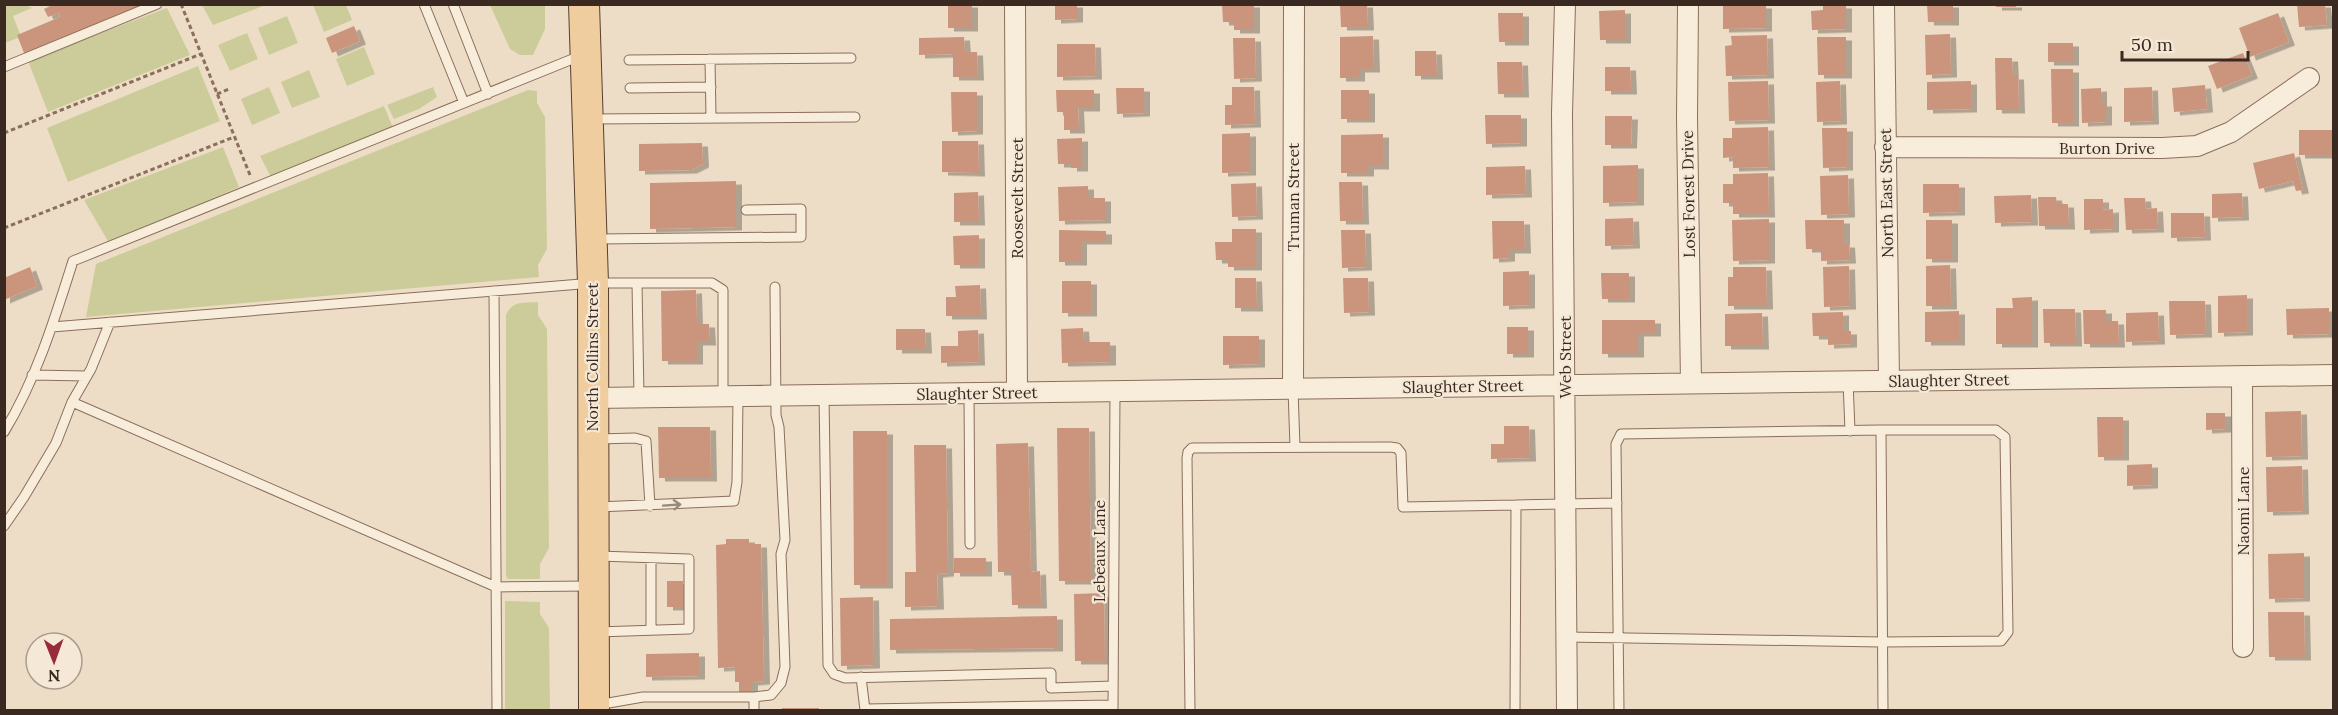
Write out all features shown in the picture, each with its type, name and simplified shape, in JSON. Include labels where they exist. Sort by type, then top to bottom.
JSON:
[{"type":"main road","name":"North Collins Street","points":[[584,4],[592,283],[594,708]]},
{"type":"street","name":"Roosevelt Street","points":[[1015,4],[1017,392]]},
{"type":"street","name":"Truman Street","points":[[1293,388],[1294,4]]},
{"type":"street","name":"Web Street","points":[[1565,4],[1562,112],[1567,711]]},
{"type":"street","name":"Lost Forest Drive","points":[[1688,4],[1687,118],[1691,383]]},
{"type":"street","name":"North East Street","points":[[1884,4],[1889,381]]},
{"type":"street","name":"Burton Drive","points":[[1885,147],[2162,148],[2197,146],[2231,132],[2309,78]]},
{"type":"street","name":"Slaughter Street","points":[[593,398],[2334,375]]},
{"type":"street","name":"Naomi Lane","points":[[2242,376],[2243,647]]},
{"type":"lane","points":[[4,67],[157,4]]},
{"type":"lane","points":[[424,4],[464,103]]},
{"type":"lane","points":[[453,4],[488,94]]},
{"type":"lane","points":[[4,432],[52,327],[73,261],[585,53]]},
{"type":"lane","points":[[629,60],[851,58]]},
{"type":"lane","points":[[710,59],[711,118]]},
{"type":"lane","points":[[630,88],[711,87]]},
{"type":"lane","points":[[587,119],[855,117]]},
{"type":"lane","points":[[591,239],[801,237],[801,209],[746,210]]},
{"type":"lane","points":[[52,327],[592,283],[712,284],[723,290],[737,482],[734,501],[593,507]]},
{"type":"lane","points":[[637,283],[639,398]]},
{"type":"lane","points":[[594,708],[643,697],[771,695],[781,683],[785,667],[781,554],[785,540],[775,396],[775,286]]},
{"type":"lane","points":[[494,291],[497,711]]},
{"type":"lane","points":[[4,526],[56,443],[72,402],[110,322]]},
{"type":"lane","points":[[32,375],[86,376]]},
{"type":"lane","points":[[1848,381],[1850,430]]},
{"type":"lane","points":[[1293,388],[1295,447]]},
{"type":"lane","name":"Lebeaux Lane","points":[[1113,708],[1115,391]]},
{"type":"lane","points":[[969,393],[970,544]]},
{"type":"lane","points":[[824,395],[828,665],[834,674],[845,678],[1051,673],[1052,706]]},
{"type":"lane","points":[[72,402],[496,587],[593,586]]},
{"type":"lane","points":[[1881,430],[1883,711]]},
{"type":"lane","points":[[1566,637],[1618,638],[1882,642],[2001,641],[2008,632],[2005,437],[1996,430],[1621,434],[1616,444],[1617,503],[1618,638],[1619,711]]},
{"type":"lane","points":[[593,440],[635,438],[646,441],[650,506]]},
{"type":"lane","points":[[1190,711],[1188,452],[1192,448],[1396,448],[1401,453],[1402,461],[1402,507],[1617,503]]},
{"type":"lane","points":[[1515,711],[1516,505]]},
{"type":"lane","points":[[593,556],[689,558],[689,628],[593,632]]},
{"type":"lane","points":[[651,558],[651,630]]},
{"type":"lane","points":[[861,677],[865,710],[1052,706],[1113,708]]},
{"type":"lane","points":[[1052,688],[1113,686]]},
{"type":"lane","points":[[754,697],[754,711]]},
{"type":"path","points":[[181,4],[254,188]]},
{"type":"path","points":[[4,133],[201,54]]},
{"type":"path","points":[[217,94],[229,89]]},
{"type":"path","points":[[4,228],[234,137]]},
{"type":"green space","points":[[5,5],[26,5],[32,8],[13,16],[20,34],[17,35],[18,38],[5,43]]},
{"type":"green space","points":[[202,5],[266,5],[213,25]]},
{"type":"green space","points":[[313,5],[346,5],[352,20],[324,32]]},
{"type":"green space","points":[[490,5],[545,5],[545,29],[533,55],[520,55],[510,49]]},
{"type":"green space","points":[[167,8],[190,55],[48,112],[28,61]]},
{"type":"green space","points":[[287,16],[298,43],[269,55],[258,28]]},
{"type":"green space","points":[[247,33],[258,59],[230,71],[218,45]]},
{"type":"green space","points":[[364,47],[375,74],[347,86],[336,59]]},
{"type":"green space","points":[[198,66],[220,121],[68,182],[47,128]]},
{"type":"green space","points":[[309,70],[320,97],[292,108],[281,82]]},
{"type":"green space","points":[[269,87],[280,113],[252,125],[241,99]]},
{"type":"green space","points":[[433,87],[437,97],[419,109],[394,119],[387,105]]},
{"type":"green space","points":[[528,90],[537,91],[537,103],[545,117],[547,249],[538,265],[539,277],[86,317],[96,264]]},
{"type":"green space","points":[[384,106],[394,130],[272,179],[260,156]]},
{"type":"green space","points":[[223,147],[239,187],[109,243],[84,200]]},
{"type":"green space","points":[[538,302],[538,315],[547,329],[549,548],[540,564],[540,579],[508,579],[506,576],[506,315],[515,305]]},
{"type":"green space","points":[[505,601],[540,602],[540,614],[549,628],[550,710],[505,710]]},
{"type":"building","points":[[54,4],[157,4],[26,58],[17,35],[60,17],[59,13],[48,17],[44,9]]},
{"type":"building","points":[[948,4],[972,4],[972,28],[948,28]]},
{"type":"building","points":[[1055,4],[1077,4],[1077,19],[1055,20]]},
{"type":"building","points":[[1222,4],[1254,4],[1254,30],[1234,30],[1234,22],[1223,22]]},
{"type":"building","points":[[1340,4],[1367,4],[1368,27],[1341,27]]},
{"type":"building","points":[[1927,4],[1953,4],[1953,22],[1928,22]]},
{"type":"building","points":[[1996,4],[2016,4],[2016,7],[1996,7]]},
{"type":"building","points":[[2297,4],[2325,4],[2327,25],[2299,27]]},
{"type":"building","points":[[1723,5],[1766,5],[1766,28],[1723,29]]},
{"type":"building","points":[[1823,5],[1846,5],[1846,29],[1812,30],[1811,11],[1823,10]]},
{"type":"building","points":[[1625,10],[1625,40],[1600,40],[1599,11]]},
{"type":"building","points":[[1498,13],[1523,13],[1523,42],[1499,42]]},
{"type":"building","points":[[2278,13],[2289,42],[2250,57],[2239,28]]},
{"type":"building","points":[[354,26],[360,41],[332,53],[326,38]]},
{"type":"building","points":[[1950,34],[1951,74],[1926,75],[1925,35]]},
{"type":"building","points":[[1767,35],[1768,75],[1726,76],[1725,46],[1732,45],[1731,36]]},
{"type":"building","points":[[1373,36],[1374,69],[1359,69],[1359,78],[1340,78],[1340,37]]},
{"type":"building","points":[[964,37],[965,52],[977,52],[978,77],[953,77],[953,54],[919,55],[919,38]]},
{"type":"building","points":[[1817,37],[1846,37],[1846,75],[1818,75]]},
{"type":"building","points":[[1233,38],[1255,38],[1256,78],[1234,79]]},
{"type":"building","points":[[2048,43],[2073,43],[2073,62],[2048,62]]},
{"type":"building","points":[[1057,44],[1095,44],[1096,76],[1057,77]]},
{"type":"building","points":[[1415,51],[1436,51],[1437,76],[1415,76]]},
{"type":"building","points":[[2243,53],[2252,75],[2217,89],[2208,66]]},
{"type":"building","points":[[1995,58],[2012,58],[2013,76],[2018,76],[2019,110],[1996,110]]},
{"type":"building","points":[[1497,62],[1522,62],[1523,94],[1498,94]]},
{"type":"building","points":[[1605,67],[1630,67],[1631,91],[1605,91]]},
{"type":"building","points":[[2051,69],[2073,69],[2073,123],[2052,123]]},
{"type":"building","points":[[1768,81],[1769,120],[1729,121],[1728,82]]},
{"type":"building","points":[[1840,81],[1841,121],[1817,122],[1816,82]]},
{"type":"building","points":[[1971,81],[1971,109],[1927,110],[1927,82]]},
{"type":"building","points":[[2205,85],[2207,109],[2174,112],[2172,88]]},
{"type":"building","points":[[1232,87],[1254,87],[1255,124],[1225,125],[1225,105],[1232,105]]},
{"type":"building","points":[[2152,87],[2153,121],[2124,122],[2124,88]]},
{"type":"building","points":[[1116,88],[1144,88],[1144,113],[1117,114]]},
{"type":"building","points":[[2101,88],[2101,103],[2106,103],[2106,122],[2082,123],[2081,89]]},
{"type":"building","points":[[1056,90],[1094,90],[1094,108],[1078,108],[1079,130],[1064,130],[1064,112],[1057,112]]},
{"type":"building","points":[[1341,90],[1369,90],[1369,119],[1341,119]]},
{"type":"building","points":[[951,92],[977,92],[977,131],[952,132]]},
{"type":"building","points":[[1485,115],[1521,115],[1521,143],[1486,144]]},
{"type":"building","points":[[1605,116],[1632,116],[1631,145],[1605,145]]},
{"type":"building","points":[[1768,127],[1769,167],[1733,168],[1733,157],[1723,158],[1723,138],[1732,138],[1732,128]]},
{"type":"building","points":[[1822,128],[1847,128],[1847,167],[1823,168]]},
{"type":"building","points":[[2299,130],[2332,130],[2332,155],[2299,155]]},
{"type":"building","points":[[1250,133],[1250,172],[1222,173],[1222,134]]},
{"type":"building","points":[[1383,134],[1383,166],[1368,166],[1368,173],[1341,173],[1341,135]]},
{"type":"building","points":[[1082,138],[1082,168],[1071,168],[1071,164],[1058,164],[1057,139]]},
{"type":"building","points":[[942,141],[978,141],[979,173],[942,172]]},
{"type":"building","points":[[702,143],[703,164],[691,170],[639,171],[639,144]]},
{"type":"building","points":[[2294,153],[2303,190],[2296,191],[2293,181],[2259,189],[2253,163]]},
{"type":"building","points":[[1638,165],[1638,202],[1603,203],[1603,166]]},
{"type":"building","points":[[1525,166],[1526,194],[1486,195],[1486,167]]},
{"type":"building","points":[[1768,173],[1769,214],[1733,214],[1733,203],[1723,203],[1723,184],[1733,184],[1733,174]]},
{"type":"building","points":[[1848,175],[1849,214],[1821,215],[1820,176]]},
{"type":"building","points":[[736,181],[736,227],[650,229],[650,183]]},
{"type":"building","points":[[1339,182],[1362,182],[1363,221],[1340,221]]},
{"type":"building","points":[[1256,183],[1257,216],[1232,217],[1231,184]]},
{"type":"building","points":[[1923,184],[1959,184],[1959,212],[1923,213]]},
{"type":"building","points":[[1088,186],[1088,198],[1105,198],[1105,220],[1059,221],[1058,187]]},
{"type":"building","points":[[978,192],[979,222],[954,222],[954,193]]},
{"type":"building","points":[[2242,193],[2243,217],[2212,218],[2212,194]]},
{"type":"building","points":[[2031,195],[2032,222],[1995,223],[1994,196]]},
{"type":"building","points":[[2038,197],[2056,197],[2057,204],[2068,204],[2069,226],[2039,226]]},
{"type":"building","points":[[2124,198],[2145,198],[2146,209],[2157,208],[2158,229],[2126,230]]},
{"type":"building","points":[[2084,199],[2103,199],[2103,210],[2113,209],[2113,229],[2084,230]]},
{"type":"building","points":[[2171,213],[2204,213],[2205,237],[2171,238]]},
{"type":"building","points":[[1633,218],[1634,245],[1605,246],[1605,219]]},
{"type":"building","points":[[1769,219],[1769,260],[1733,261],[1732,220]]},
{"type":"building","points":[[1805,220],[1844,220],[1844,244],[1849,244],[1850,260],[1821,261],[1821,249],[1806,249]]},
{"type":"building","points":[[1926,220],[1952,220],[1952,259],[1926,259]]},
{"type":"building","points":[[1492,221],[1524,221],[1525,250],[1509,250],[1509,258],[1493,259]]},
{"type":"building","points":[[1232,229],[1256,229],[1256,267],[1228,267],[1228,260],[1216,260],[1215,242],[1232,242]]},
{"type":"building","points":[[1059,230],[1106,231],[1106,241],[1081,241],[1081,262],[1059,262]]},
{"type":"building","points":[[1341,230],[1365,230],[1366,267],[1342,268]]},
{"type":"building","points":[[979,235],[979,265],[954,265],[953,236]]},
{"type":"building","points":[[1950,265],[1951,306],[1926,306],[1926,266]]},
{"type":"building","points":[[1849,266],[1850,306],[1824,307],[1823,267]]},
{"type":"building","points":[[30,267],[37,286],[4,300],[4,278]]},
{"type":"building","points":[[1733,267],[1766,267],[1767,306],[1728,306],[1728,277],[1733,277]]},
{"type":"building","points":[[1529,271],[1529,305],[1503,306],[1503,272]]},
{"type":"building","points":[[1601,273],[1629,273],[1629,299],[1602,299]]},
{"type":"building","points":[[1235,278],[1256,278],[1257,308],[1235,308]]},
{"type":"building","points":[[1343,278],[1368,278],[1369,312],[1344,313]]},
{"type":"building","points":[[1062,281],[1091,281],[1091,313],[1062,313]]},
{"type":"building","points":[[980,285],[981,316],[946,316],[946,297],[956,297],[955,286]]},
{"type":"building","points":[[696,290],[697,324],[709,324],[710,342],[697,342],[697,361],[662,361],[661,291]]},
{"type":"building","points":[[2247,295],[2247,332],[2218,333],[2218,296]]},
{"type":"building","points":[[2032,297],[2032,344],[1996,344],[1996,308],[2013,308],[2012,298]]},
{"type":"building","points":[[2169,301],[2205,301],[2206,334],[2170,335]]},
{"type":"building","points":[[2329,308],[2329,334],[2287,335],[2286,309]]},
{"type":"building","points":[[2043,309],[2075,309],[2076,343],[2044,343]]},
{"type":"building","points":[[2083,310],[2106,310],[2106,321],[2118,321],[2119,344],[2084,344]]},
{"type":"building","points":[[1959,311],[1959,342],[1925,342],[1925,312]]},
{"type":"building","points":[[1843,312],[1843,331],[1851,331],[1851,344],[1828,345],[1828,336],[1813,336],[1812,313]]},
{"type":"building","points":[[2158,312],[2159,341],[2126,342],[2126,313]]},
{"type":"building","points":[[1762,313],[1763,346],[1725,346],[1725,314]]},
{"type":"building","points":[[1602,320],[1655,320],[1655,333],[1638,333],[1638,354],[1602,354]]},
{"type":"building","points":[[1507,327],[1528,327],[1528,354],[1507,354]]},
{"type":"building","points":[[1083,328],[1084,342],[1110,342],[1110,362],[1062,363],[1061,329]]},
{"type":"building","points":[[896,329],[925,329],[926,350],[896,350]]},
{"type":"building","points":[[978,330],[979,362],[941,363],[941,346],[958,346],[958,331]]},
{"type":"building","points":[[1223,336],[1259,336],[1259,364],[1223,365]]},
{"type":"building","points":[[2301,411],[2302,456],[2266,457],[2265,412]]},
{"type":"building","points":[[2206,413],[2225,413],[2225,429],[2206,430]]},
{"type":"building","points":[[2097,417],[2123,417],[2123,457],[2098,457]]},
{"type":"building","points":[[1504,426],[1529,426],[1530,458],[1491,459],[1491,444],[1504,444]]},
{"type":"building","points":[[658,427],[710,427],[711,478],[659,478]]},
{"type":"building","points":[[1057,428],[1089,428],[1091,581],[1059,581]]},
{"type":"building","points":[[853,431],[887,431],[887,585],[854,585]]},
{"type":"building","points":[[1028,443],[1031,572],[1040,571],[1041,605],[1012,605],[1011,572],[998,572],[996,444]]},
{"type":"building","points":[[914,445],[946,445],[948,573],[937,574],[938,606],[905,607],[905,572],[916,572]]},
{"type":"building","points":[[2152,464],[2152,485],[2127,486],[2127,465]]},
{"type":"building","points":[[2302,466],[2303,511],[2267,512],[2266,467]]},
{"type":"building","points":[[726,539],[749,539],[749,544],[761,544],[764,681],[752,682],[752,692],[739,692],[739,682],[735,682],[735,667],[718,668],[716,545],[726,544]]},
{"type":"building","points":[[2304,553],[2304,598],[2269,599],[2268,554]]},
{"type":"building","points":[[954,558],[986,558],[986,573],[954,573]]},
{"type":"building","points":[[667,581],[683,581],[683,607],[667,607]]},
{"type":"building","points":[[1104,593],[1105,661],[1075,661],[1074,594]]},
{"type":"building","points":[[873,597],[874,665],[841,666],[840,598]]},
{"type":"building","points":[[2268,612],[2304,612],[2305,657],[2269,657]]},
{"type":"building","points":[[1057,616],[1057,648],[890,650],[890,619]]},
{"type":"building","points":[[699,653],[699,676],[646,677],[646,654]]},
{"type":"building","points":[[782,708],[819,708],[819,710],[782,710]]}]
